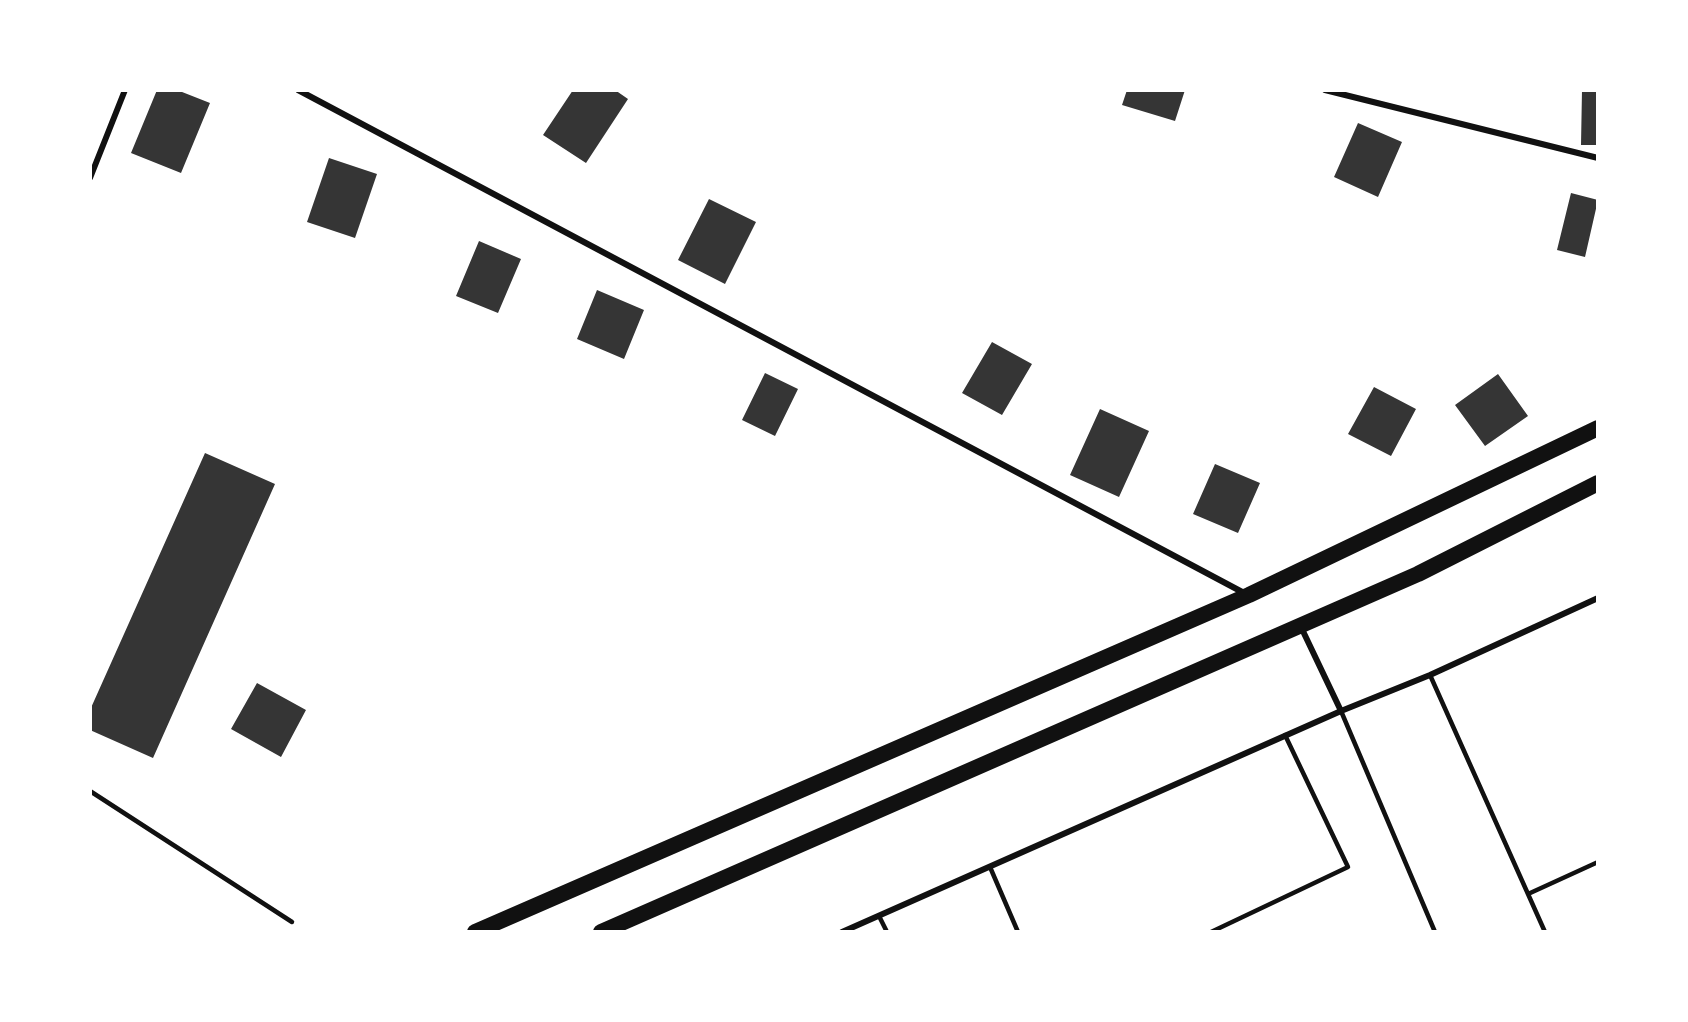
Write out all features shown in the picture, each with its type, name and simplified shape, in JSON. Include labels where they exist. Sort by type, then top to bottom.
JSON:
[{"type":"highway","points":[[475,932],[1249,595],[1598,428]]},
{"type":"highway","points":[[601,932],[1418,574],[1598,483]]},
{"type":"street","points":[[90,178],[125,90]]},
{"type":"street","points":[[298,90],[1249,595]]},
{"type":"street","points":[[1325,90],[1598,158]]},
{"type":"street","points":[[842,932],[1285,735],[1430,675],[1598,598]]},
{"type":"street","points":[[1300,625],[1341,711]]},
{"type":"lane","points":[[1430,675],[1545,932]]},
{"type":"lane","points":[[1341,711],[1435,932]]},
{"type":"lane","points":[[1211,932],[1348,867],[1285,735]]},
{"type":"lane","points":[[90,791],[292,922]]},
{"type":"lane","points":[[1527,894],[1598,862]]},
{"type":"lane","points":[[990,867],[1018,932]]},
{"type":"lane","points":[[879,916],[887,932]]},
{"type":"building","points":[[157,90],[177,90],[210,103],[181,173],[131,153]]},
{"type":"building","points":[[573,90],[615,90],[628,99],[586,163],[543,135]]},
{"type":"building","points":[[1127,90],[1185,90],[1175,121],[1122,105]]},
{"type":"building","points":[[1582,90],[1598,90],[1598,145],[1581,145]]},
{"type":"building","points":[[1358,123],[1402,142],[1378,197],[1334,177]]},
{"type":"building","points":[[329,158],[377,174],[355,238],[307,222]]},
{"type":"building","points":[[1571,193],[1598,200],[1585,257],[1557,250]]},
{"type":"building","points":[[709,199],[756,222],[725,284],[678,260]]},
{"type":"building","points":[[479,241],[521,259],[498,313],[456,296]]},
{"type":"building","points":[[597,290],[644,310],[624,359],[577,339]]},
{"type":"building","points":[[992,342],[1032,364],[1002,415],[962,393]]},
{"type":"building","points":[[765,373],[798,389],[775,436],[742,420]]},
{"type":"building","points":[[1498,374],[1528,416],[1485,446],[1455,405]]},
{"type":"building","points":[[1374,387],[1416,409],[1391,456],[1348,434]]},
{"type":"building","points":[[1100,409],[1149,431],[1119,497],[1070,475]]},
{"type":"building","points":[[205,453],[275,484],[153,758],[90,730],[90,710]]},
{"type":"building","points":[[1215,464],[1260,483],[1238,533],[1193,514]]},
{"type":"building","points":[[257,683],[306,710],[281,757],[231,729]]}]
